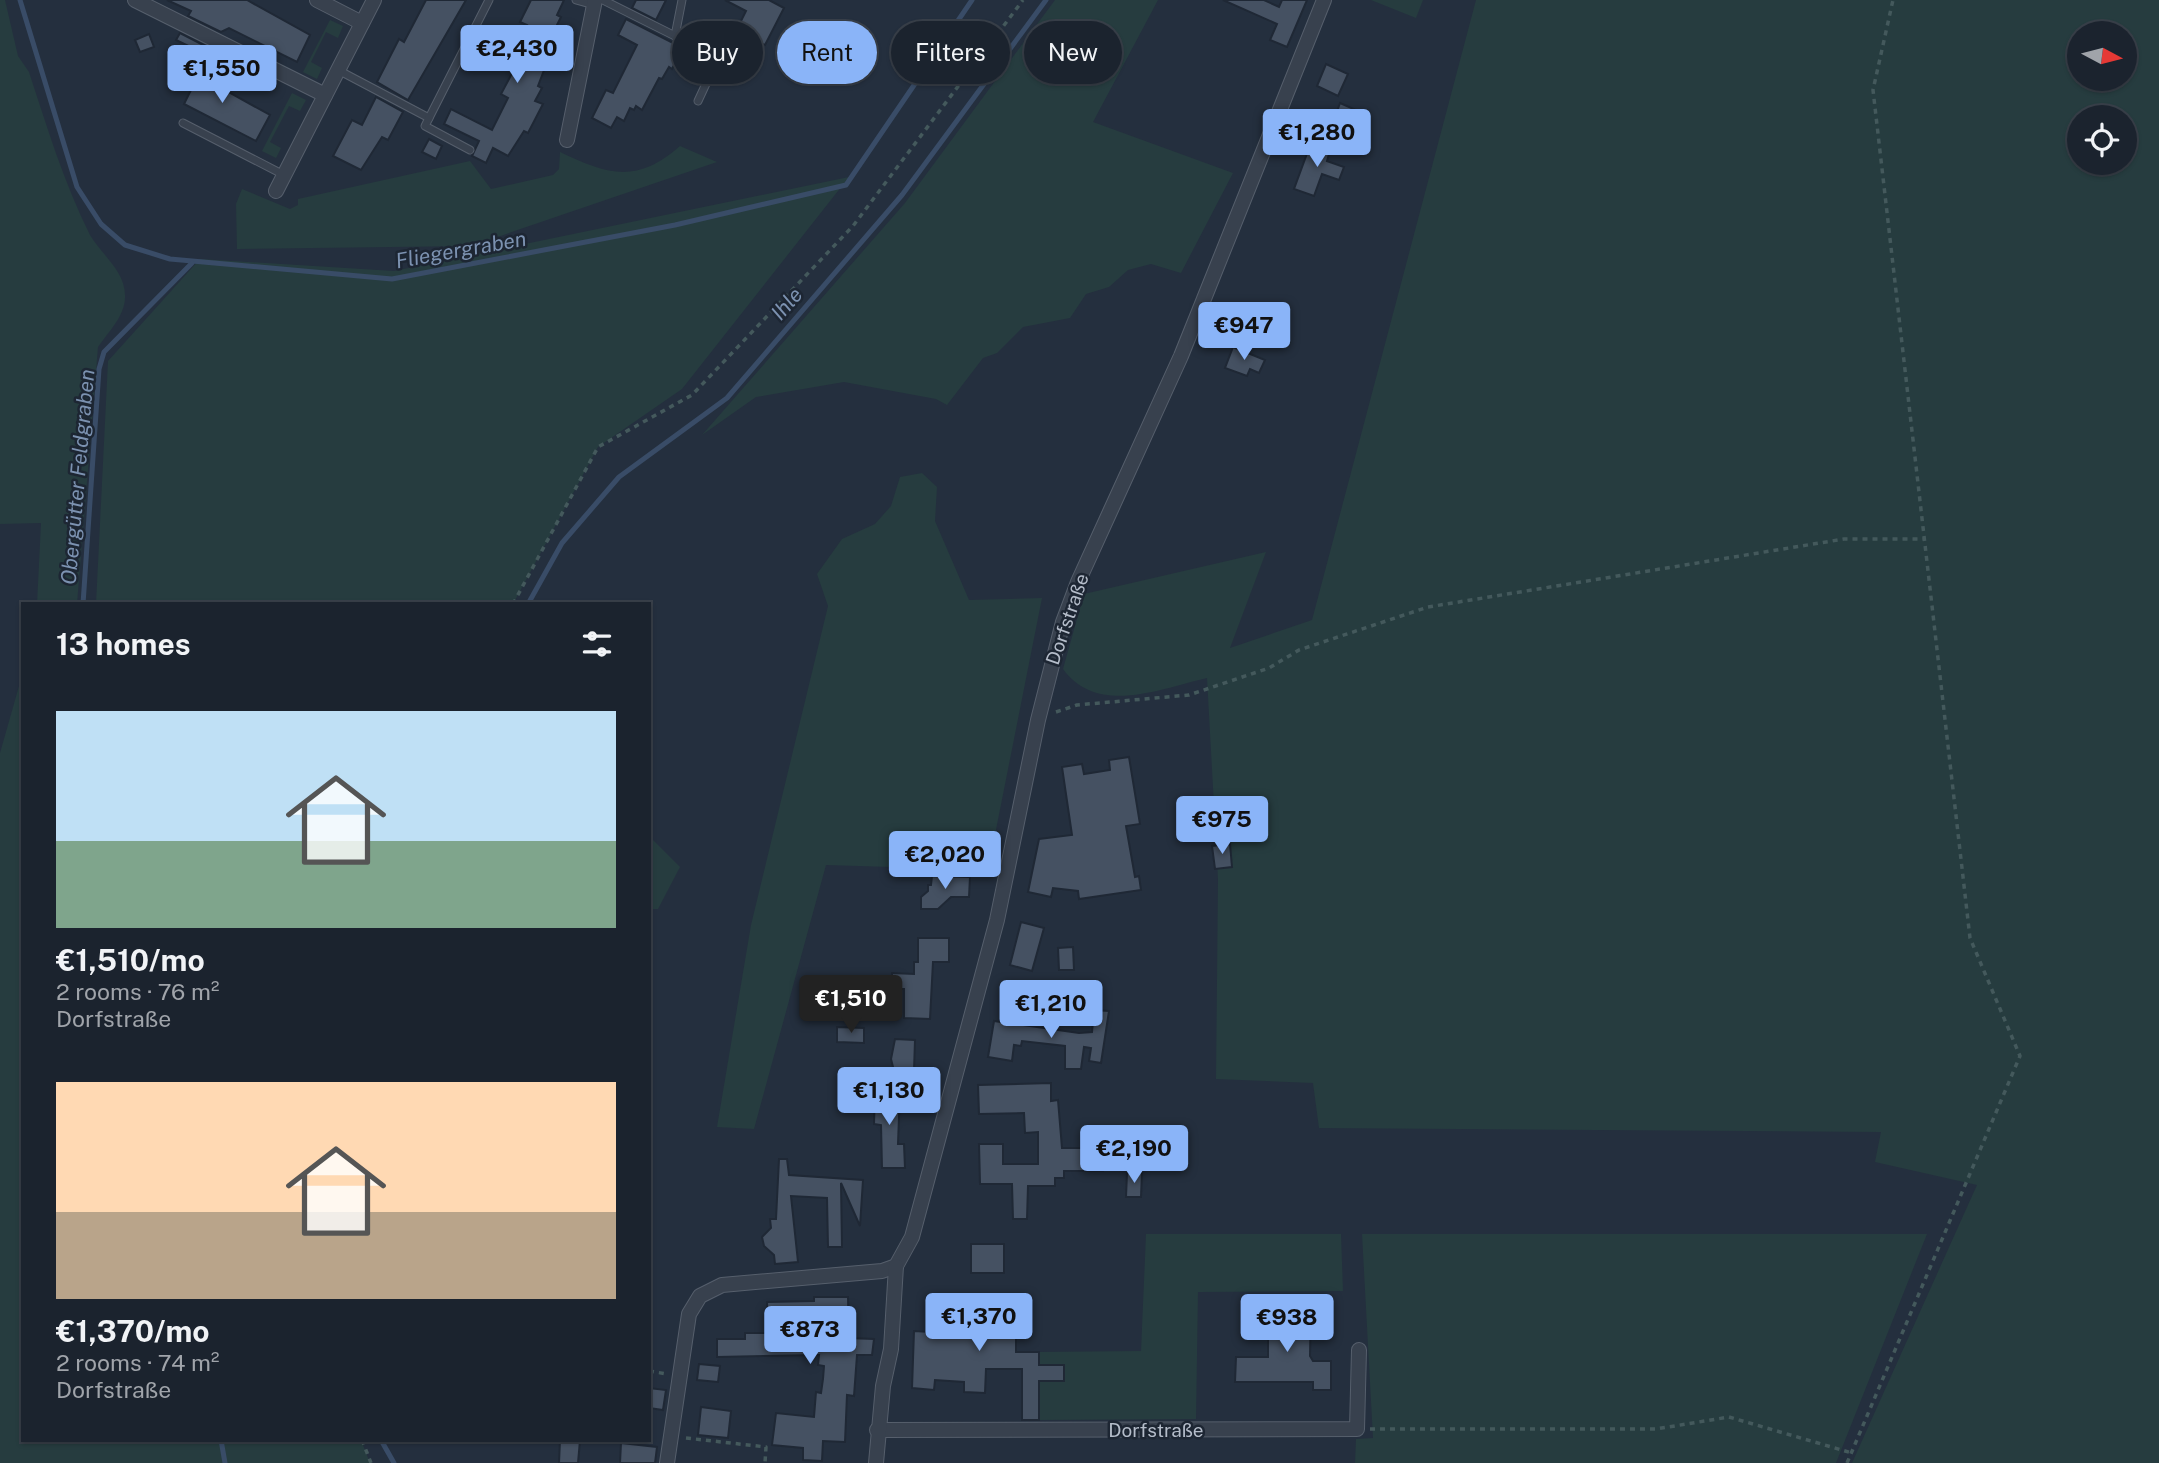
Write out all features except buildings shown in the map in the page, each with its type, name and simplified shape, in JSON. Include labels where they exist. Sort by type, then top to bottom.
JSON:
[{"type":"street","points":[[135,0],[325,95]]},
{"type":"street","points":[[317,0],[362,23]]},
{"type":"street","points":[[276,191],[374,0]]},
{"type":"street","name":"Dorfstraße","points":[[876,1463],[877,1430],[891,1349],[896,1266],[912,1237],[997,920],[1055,648],[1078,582],[1181,356],[1324,0]]},
{"type":"street","points":[[567,140],[597,2]]},
{"type":"street","points":[[667,1463],[689,1314],[700,1296],[722,1285],[866,1274],[896,1266]]},
{"type":"street","name":"Dorfstraße","points":[[877,1430],[1357,1429],[1359,1350]]},
{"type":"lane","points":[[470,150],[425,126],[489,0]]},
{"type":"lane","points":[[576,0],[597,2],[672,35]]},
{"type":"lane","points":[[678,21],[682,0]]},
{"type":"lane","points":[[338,70],[429,118]]},
{"type":"lane","points":[[698,101],[706,84]]},
{"type":"lane","points":[[183,123],[284,176]]},
{"type":"path","points":[[514,602],[598,447],[692,395],[834,246],[853,226],[1023,0]]},
{"type":"path","points":[[1847,1463],[2020,1056],[1970,938],[1872,90],[1893,0]]},
{"type":"path","points":[[1038,720],[1077,705],[1189,695],[1269,668],[1299,650],[1428,607],[1844,539],[1924,539]]},
{"type":"path","points":[[1383,1429],[1656,1429],[1729,1417],[1852,1453]]},
{"type":"path","points":[[672,1432],[678,1437],[766,1447],[765,1463]]},
{"type":"path","points":[[363,1442],[371,1463]]},
{"type":"green space","points":[[0,0],[5,0],[18,56],[29,72],[56,155],[90,235],[121,278],[125,302],[116,322],[98,347],[77,602],[37,602],[41,523],[0,524]]},
{"type":"green space","points":[[1055,0],[1158,0],[1122,68],[1122,21],[1039,21]]},
{"type":"green space","points":[[1371,0],[1423,0],[1416,18]]},
{"type":"green space","points":[[1476,0],[2159,0],[2159,1463],[1852,1463],[1977,1185],[1875,1162],[1881,1132],[1319,1128],[1313,1083],[1216,1079],[1218,879],[1207,678],[1151,692],[1112,696],[1077,684],[1063,669],[1084,594],[1266,552],[1230,648],[1312,620]]},
{"type":"green space","points":[[330,20],[343,26],[338,38],[326,32],[311,62],[322,68],[317,79],[303,72]]},
{"type":"green space","points":[[1024,42],[1024,84],[1113,84],[1093,122],[1233,173],[1181,273],[1151,264],[1128,270],[1109,287],[1086,294],[1070,318],[1023,327],[997,353],[983,358],[947,405],[936,399],[844,382],[756,397],[702,435],[905,203],[993,84],[1010,84],[1010,61]]},
{"type":"green space","points":[[292,93],[306,100],[300,111],[289,106],[270,142],[281,148],[276,158],[262,151]]},
{"type":"green space","points":[[680,146],[717,162],[471,246],[237,249],[236,204],[242,189],[290,209],[298,205],[298,199],[470,161],[491,189],[553,175],[559,169],[560,152],[593,166],[622,172],[650,166]]},
{"type":"green space","points":[[849,177],[682,389],[598,447],[514,602],[96,602],[108,361],[200,259],[394,271]]},
{"type":"green space","points":[[922,473],[937,487],[935,521],[969,600],[1042,598],[988,870],[826,865],[754,1129],[717,1127],[751,925],[828,606],[817,574],[842,539],[875,524],[891,506],[900,477]]},
{"type":"green space","points":[[21,679],[21,1442],[362,1442],[370,1463],[0,1463],[0,753]]},
{"type":"green space","points":[[651,838],[680,867],[658,909],[651,909]]},
{"type":"green space","points":[[1146,1234],[1341,1234],[1343,1291],[1198,1292],[1196,1419],[1039,1420],[1039,1352],[1141,1351]]},
{"type":"green space","points":[[1362,1234],[1927,1234],[1836,1463],[1355,1463],[1356,1439],[1373,1438]]},
{"type":"waterway","name":"Fliegergraben","points":[[20,0],[77,187],[101,224],[125,245],[170,259],[392,279],[675,225],[846,185],[972,0]]},
{"type":"waterway","name":"Ihle","points":[[529,602],[562,543],[619,477],[727,398],[902,195],[1046,0]]},
{"type":"waterway","name":"Obergütter Feldgraben","points":[[83,602],[99,369],[104,352],[192,263]]},
{"type":"waterway","name":"Obergütter Feldgraben","points":[[221,1442],[225,1463]]},
{"type":"waterway","name":"Ihle","points":[[382,1442],[394,1463]]}]
